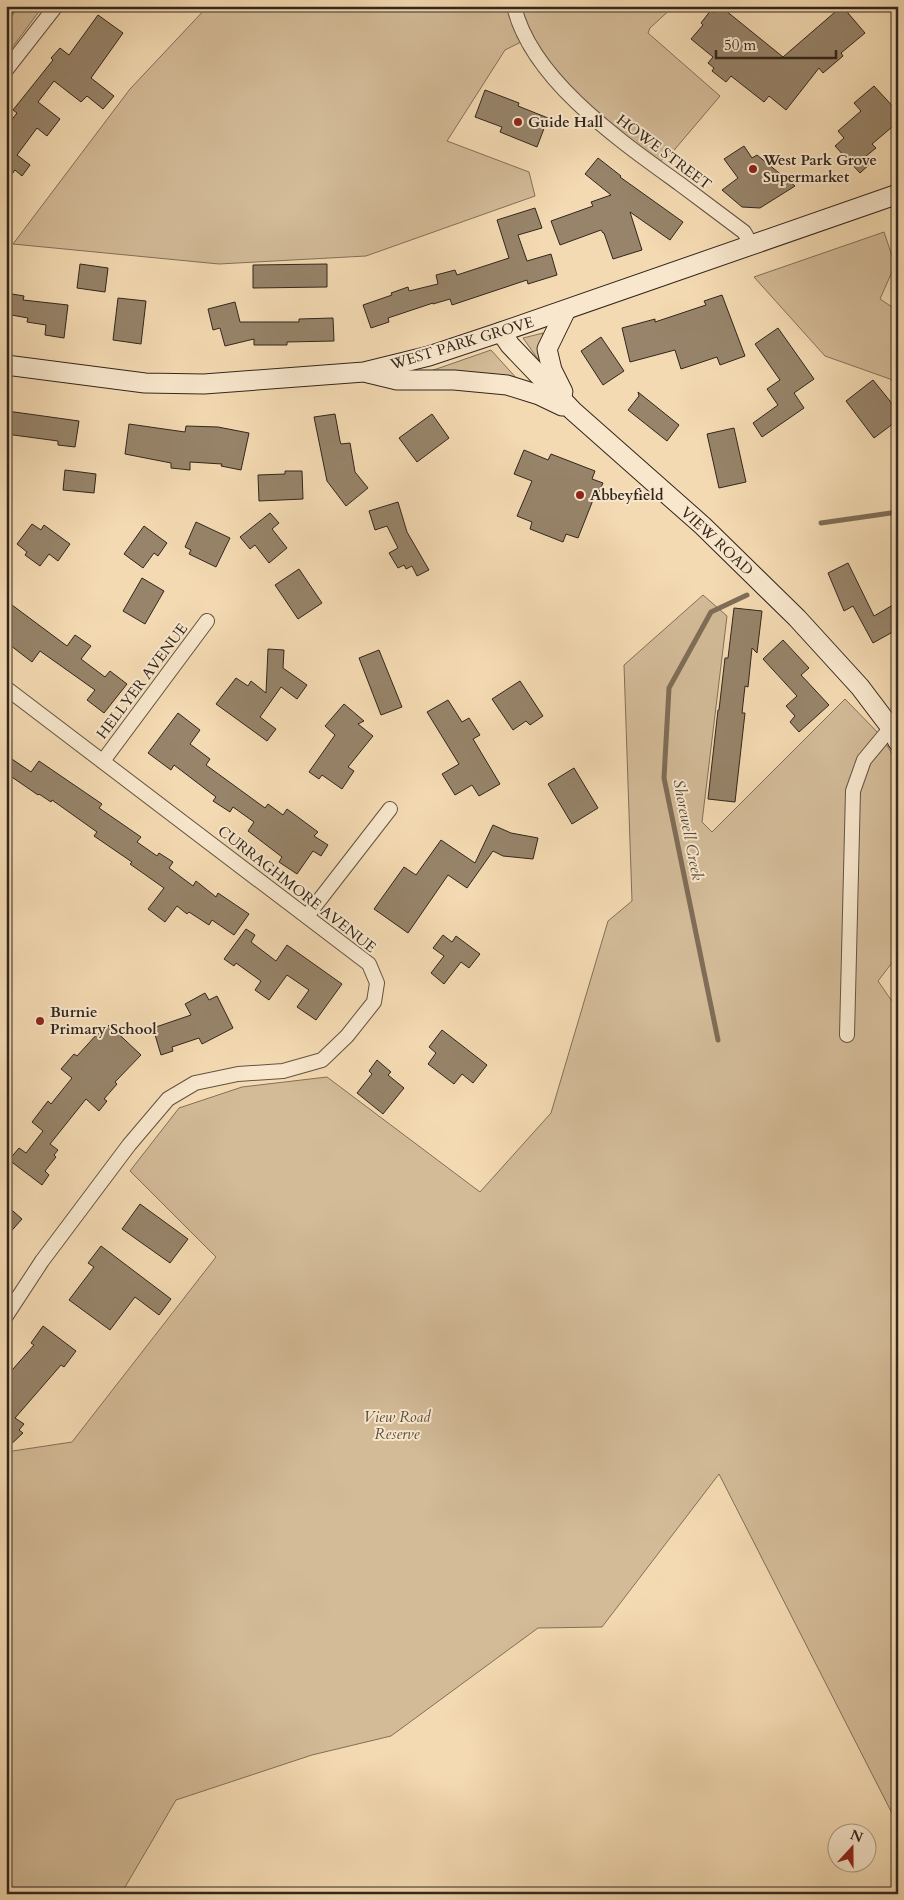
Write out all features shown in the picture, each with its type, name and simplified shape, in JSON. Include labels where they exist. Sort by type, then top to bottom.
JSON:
[{"type":"main road","name":"WEST PARK GROVE","points":[[6,365],[145,382],[204,384],[364,372],[429,356],[501,332],[898,194]]},
{"type":"main road","points":[[566,310],[547,349],[552,370],[573,411]]},
{"type":"main road","name":"VIEW ROAD","points":[[501,332],[510,345],[573,411],[702,526],[797,618],[860,687],[896,730]]},
{"type":"main road","points":[[364,372],[397,380],[454,380],[507,384],[539,395],[573,411]]},
{"type":"street","points":[[6,70],[56,6]]},
{"type":"street","name":"HOWE STREET","points":[[514,6],[527,39],[547,69],[570,97],[595,120],[631,148],[744,232],[751,244]]},
{"type":"street","name":"HELLYER AVENUE","points":[[103,761],[207,621]]},
{"type":"street","name":"CURRAGHMORE AVENUE","points":[[6,688],[369,964],[377,983],[374,1002],[348,1036],[322,1060],[283,1071],[238,1074],[195,1083],[168,1099],[129,1145],[42,1261],[6,1316]]},
{"type":"street","points":[[847,1035],[853,791],[864,760],[896,730]]},
{"type":"street","points":[[307,916],[390,809]]},
{"type":"green space","points":[[19,6],[43,6],[6,56],[6,24]]},
{"type":"green space","points":[[208,6],[674,6],[650,28],[648,33],[720,96],[670,155],[653,165],[595,119],[527,39],[505,50],[447,141],[529,172],[535,196],[366,256],[219,264],[13,244],[130,89]]},
{"type":"green space","points":[[884,232],[895,265],[880,299],[898,311],[898,385],[890,379],[825,356],[754,277]]},
{"type":"green space","points":[[543,333],[540,362],[523,338]]},
{"type":"green space","points":[[491,350],[519,381],[422,374]]},
{"type":"green space","name":"View Road Reserve","points":[[703,595],[727,616],[702,822],[712,832],[845,699],[882,737],[898,764],[898,955],[878,981],[898,1010],[898,1825],[719,1474],[602,1627],[538,1628],[391,1736],[312,1755],[176,1800],[121,1894],[6,1894],[6,1452],[72,1442],[216,1257],[130,1171],[179,1108],[242,1087],[327,1077],[480,1192],[551,1113],[608,921],[632,901],[624,665]]},
{"type":"building","points":[[720,6],[783,57],[842,6],[865,33],[841,53],[843,56],[823,73],[819,68],[786,110],[769,96],[764,102],[731,76],[726,82],[712,71],[714,68],[708,63],[713,57],[691,39],[703,25],[701,23],[711,10],[714,13]]},
{"type":"building","points":[[98,15],[123,33],[91,78],[114,96],[103,109],[87,96],[81,102],[54,81],[38,102],[60,119],[47,136],[37,128],[17,155],[30,165],[22,176],[15,170],[6,182],[6,127],[17,113],[13,110],[53,60],[51,58],[60,48],[69,55]]},
{"type":"building","points":[[874,86],[898,112],[898,122],[872,144],[876,148],[865,157],[871,163],[860,173],[835,146],[844,138],[838,131],[861,111],[854,103]]},
{"type":"building","name":"Guide Hall","points":[[485,90],[519,103],[518,106],[548,118],[537,147],[500,132],[502,127],[475,117]]},
{"type":"building","name":"West Park Grove Supermarket","points":[[744,146],[752,158],[757,155],[795,186],[760,208],[742,207],[722,190],[738,178],[724,159]]},
{"type":"building","points":[[598,158],[620,177],[683,222],[670,240],[630,212],[642,250],[613,259],[604,233],[601,230],[560,245],[551,221],[593,206],[591,202],[611,195],[585,174]]},
{"type":"building","points":[[535,208],[542,228],[518,235],[527,261],[551,254],[557,275],[528,284],[527,280],[452,305],[450,299],[433,303],[388,318],[389,322],[371,328],[363,305],[408,287],[409,291],[438,284],[436,275],[455,270],[457,275],[509,258],[497,220]]},
{"type":"building","points":[[80,264],[108,268],[105,292],[77,288]]},
{"type":"building","points":[[327,264],[327,287],[253,288],[253,265]]},
{"type":"building","points":[[6,293],[24,296],[23,300],[68,305],[64,338],[45,335],[46,325],[27,322],[28,318],[6,314]]},
{"type":"building","points":[[722,295],[745,356],[720,365],[717,357],[681,369],[675,350],[630,362],[622,328],[655,319],[655,322],[706,305],[704,301]]},
{"type":"building","points":[[118,298],[146,301],[141,344],[113,340]]},
{"type":"building","points":[[235,302],[240,322],[299,322],[299,319],[333,318],[334,341],[287,342],[287,345],[254,345],[254,339],[225,346],[220,328],[213,330],[208,309]]},
{"type":"building","points":[[778,328],[814,379],[794,393],[804,408],[762,437],[753,423],[778,405],[767,389],[780,380],[755,344]]},
{"type":"building","points":[[601,337],[624,371],[603,385],[581,351]]},
{"type":"building","points":[[873,380],[898,411],[898,420],[874,438],[846,401]]},
{"type":"building","points":[[638,392],[679,425],[667,441],[628,410],[639,396]]},
{"type":"building","points":[[7,411],[79,421],[75,447],[58,445],[58,441],[6,434]]},
{"type":"building","points":[[335,414],[341,444],[350,443],[355,472],[368,488],[346,506],[327,481],[314,417]]},
{"type":"building","points":[[432,414],[449,438],[417,462],[399,438]]},
{"type":"building","points":[[129,424],[185,432],[186,426],[218,427],[249,433],[241,470],[221,466],[222,464],[190,462],[190,470],[171,468],[171,463],[125,454]]},
{"type":"building","points":[[734,428],[746,482],[719,488],[707,434]]},
{"type":"building","name":"Abbeyfield","points":[[524,450],[548,460],[551,454],[595,471],[592,479],[603,483],[595,501],[593,500],[578,538],[566,534],[563,542],[530,529],[532,522],[517,516],[532,481],[514,474]]},
{"type":"building","points":[[65,470],[96,474],[94,493],[63,490]]},
{"type":"building","points":[[285,471],[302,471],[303,499],[259,501],[258,475],[285,474]]},
{"type":"building","points":[[398,502],[407,532],[429,570],[417,576],[412,566],[406,569],[404,565],[398,568],[389,553],[398,548],[387,526],[375,530],[369,511]]},
{"type":"building","points":[[270,513],[279,523],[272,529],[287,548],[269,563],[255,545],[250,549],[240,537]]},
{"type":"building","points":[[196,522],[230,538],[216,567],[189,554],[191,550],[185,547]]},
{"type":"building","points":[[32,524],[41,530],[44,525],[70,544],[58,561],[49,554],[40,566],[25,555],[27,552],[17,544]]},
{"type":"building","points":[[144,526],[167,543],[158,556],[154,553],[143,568],[124,554]]},
{"type":"building","points":[[848,563],[874,616],[898,602],[898,629],[873,643],[853,606],[844,611],[828,573]]},
{"type":"building","points":[[299,569],[322,603],[298,619],[275,585]]},
{"type":"building","points":[[142,578],[164,591],[145,624],[123,611]]},
{"type":"building","points":[[12,605],[67,646],[75,635],[91,646],[81,659],[105,677],[110,671],[127,684],[104,713],[87,700],[95,690],[40,651],[32,662],[6,642],[6,613]]},
{"type":"building","points":[[734,608],[762,611],[757,653],[752,648],[748,687],[745,686],[742,713],[745,713],[735,802],[708,799],[725,658],[728,658]]},
{"type":"building","points":[[783,640],[809,668],[801,675],[829,705],[799,732],[790,722],[795,716],[786,706],[797,696],[763,659]]},
{"type":"building","points":[[268,649],[284,650],[283,668],[307,685],[297,699],[281,687],[260,717],[276,729],[267,741],[216,704],[236,678],[248,686],[251,681],[266,693]]},
{"type":"building","points":[[379,650],[402,707],[381,715],[359,658]]},
{"type":"building","points":[[520,681],[543,716],[530,725],[526,721],[513,730],[492,699]]},
{"type":"building","points":[[448,700],[462,722],[469,718],[480,735],[473,739],[500,784],[479,796],[472,785],[455,795],[442,774],[459,764],[427,712]]},
{"type":"building","points":[[344,704],[364,721],[358,724],[373,736],[348,767],[354,771],[342,789],[322,775],[319,779],[309,772],[335,735],[325,726]]},
{"type":"building","points":[[178,713],[200,730],[190,744],[210,759],[206,765],[265,808],[268,804],[283,815],[287,809],[318,832],[314,836],[328,845],[321,856],[313,851],[297,874],[279,862],[282,857],[248,831],[254,822],[233,807],[230,812],[213,801],[216,797],[174,765],[171,770],[148,753]]},
{"type":"building","points":[[6,755],[31,772],[39,761],[102,804],[99,808],[141,837],[137,842],[157,856],[159,853],[173,862],[169,868],[193,886],[196,881],[216,897],[218,893],[249,914],[234,935],[212,920],[209,925],[189,912],[187,914],[177,906],[165,922],[148,909],[164,888],[130,864],[132,862],[94,836],[97,832],[52,800],[51,802],[38,795],[6,773]]},
{"type":"building","points":[[574,768],[598,808],[572,824],[548,784]]},
{"type":"building","points":[[493,825],[511,833],[538,838],[533,859],[503,856],[493,851],[467,888],[448,875],[408,933],[374,909],[404,867],[416,875],[441,840],[475,863]]},
{"type":"building","points":[[246,929],[255,935],[251,942],[276,961],[287,945],[342,984],[316,1020],[297,1007],[309,990],[287,975],[269,1000],[255,990],[261,981],[236,963],[234,966],[224,959]]},
{"type":"building","points":[[443,935],[452,942],[456,936],[480,954],[469,968],[461,962],[444,984],[431,973],[444,956],[433,948]]},
{"type":"building","points":[[205,993],[209,1000],[217,996],[233,1028],[202,1044],[199,1038],[172,1047],[173,1051],[161,1055],[153,1028],[191,1015],[185,1004]]},
{"type":"building","points":[[109,1025],[141,1055],[115,1082],[117,1084],[104,1099],[107,1101],[99,1111],[86,1099],[50,1144],[58,1150],[54,1155],[56,1157],[45,1171],[49,1175],[42,1185],[9,1160],[19,1148],[26,1153],[43,1131],[32,1122],[48,1101],[51,1104],[72,1078],[61,1069],[74,1054],[77,1056],[98,1033],[100,1035]]},
{"type":"building","points":[[442,1030],[487,1065],[473,1083],[462,1074],[454,1084],[428,1064],[436,1053],[429,1047]]},
{"type":"building","points":[[377,1060],[391,1072],[388,1075],[404,1088],[383,1114],[357,1093],[372,1074],[369,1071]]},
{"type":"building","points":[[140,1204],[188,1239],[170,1263],[122,1229]]},
{"type":"building","points":[[6,1205],[22,1219],[6,1237]]},
{"type":"building","points":[[101,1246],[171,1299],[159,1315],[135,1297],[110,1330],[69,1300],[94,1267],[88,1263]]},
{"type":"building","points":[[43,1326],[76,1351],[64,1367],[61,1365],[15,1418],[24,1424],[19,1430],[23,1433],[6,1449],[6,1377],[34,1345],[31,1343]]},
{"type":"waterway","name":"Shorewell Creek","points":[[821,523],[898,512]]},
{"type":"waterway","name":"Shorewell Creek","points":[[718,1040],[664,778],[669,688],[711,612],[747,595]]},
{"type":"place","name":"Guide Hall","points":[[518,122]]},
{"type":"place","name":"West Park Grove Supermarket","points":[[753,169]]},
{"type":"place","name":"Abbeyfield","points":[[580,495]]},
{"type":"place","name":"Burnie Primary School","points":[[40,1021]]}]
